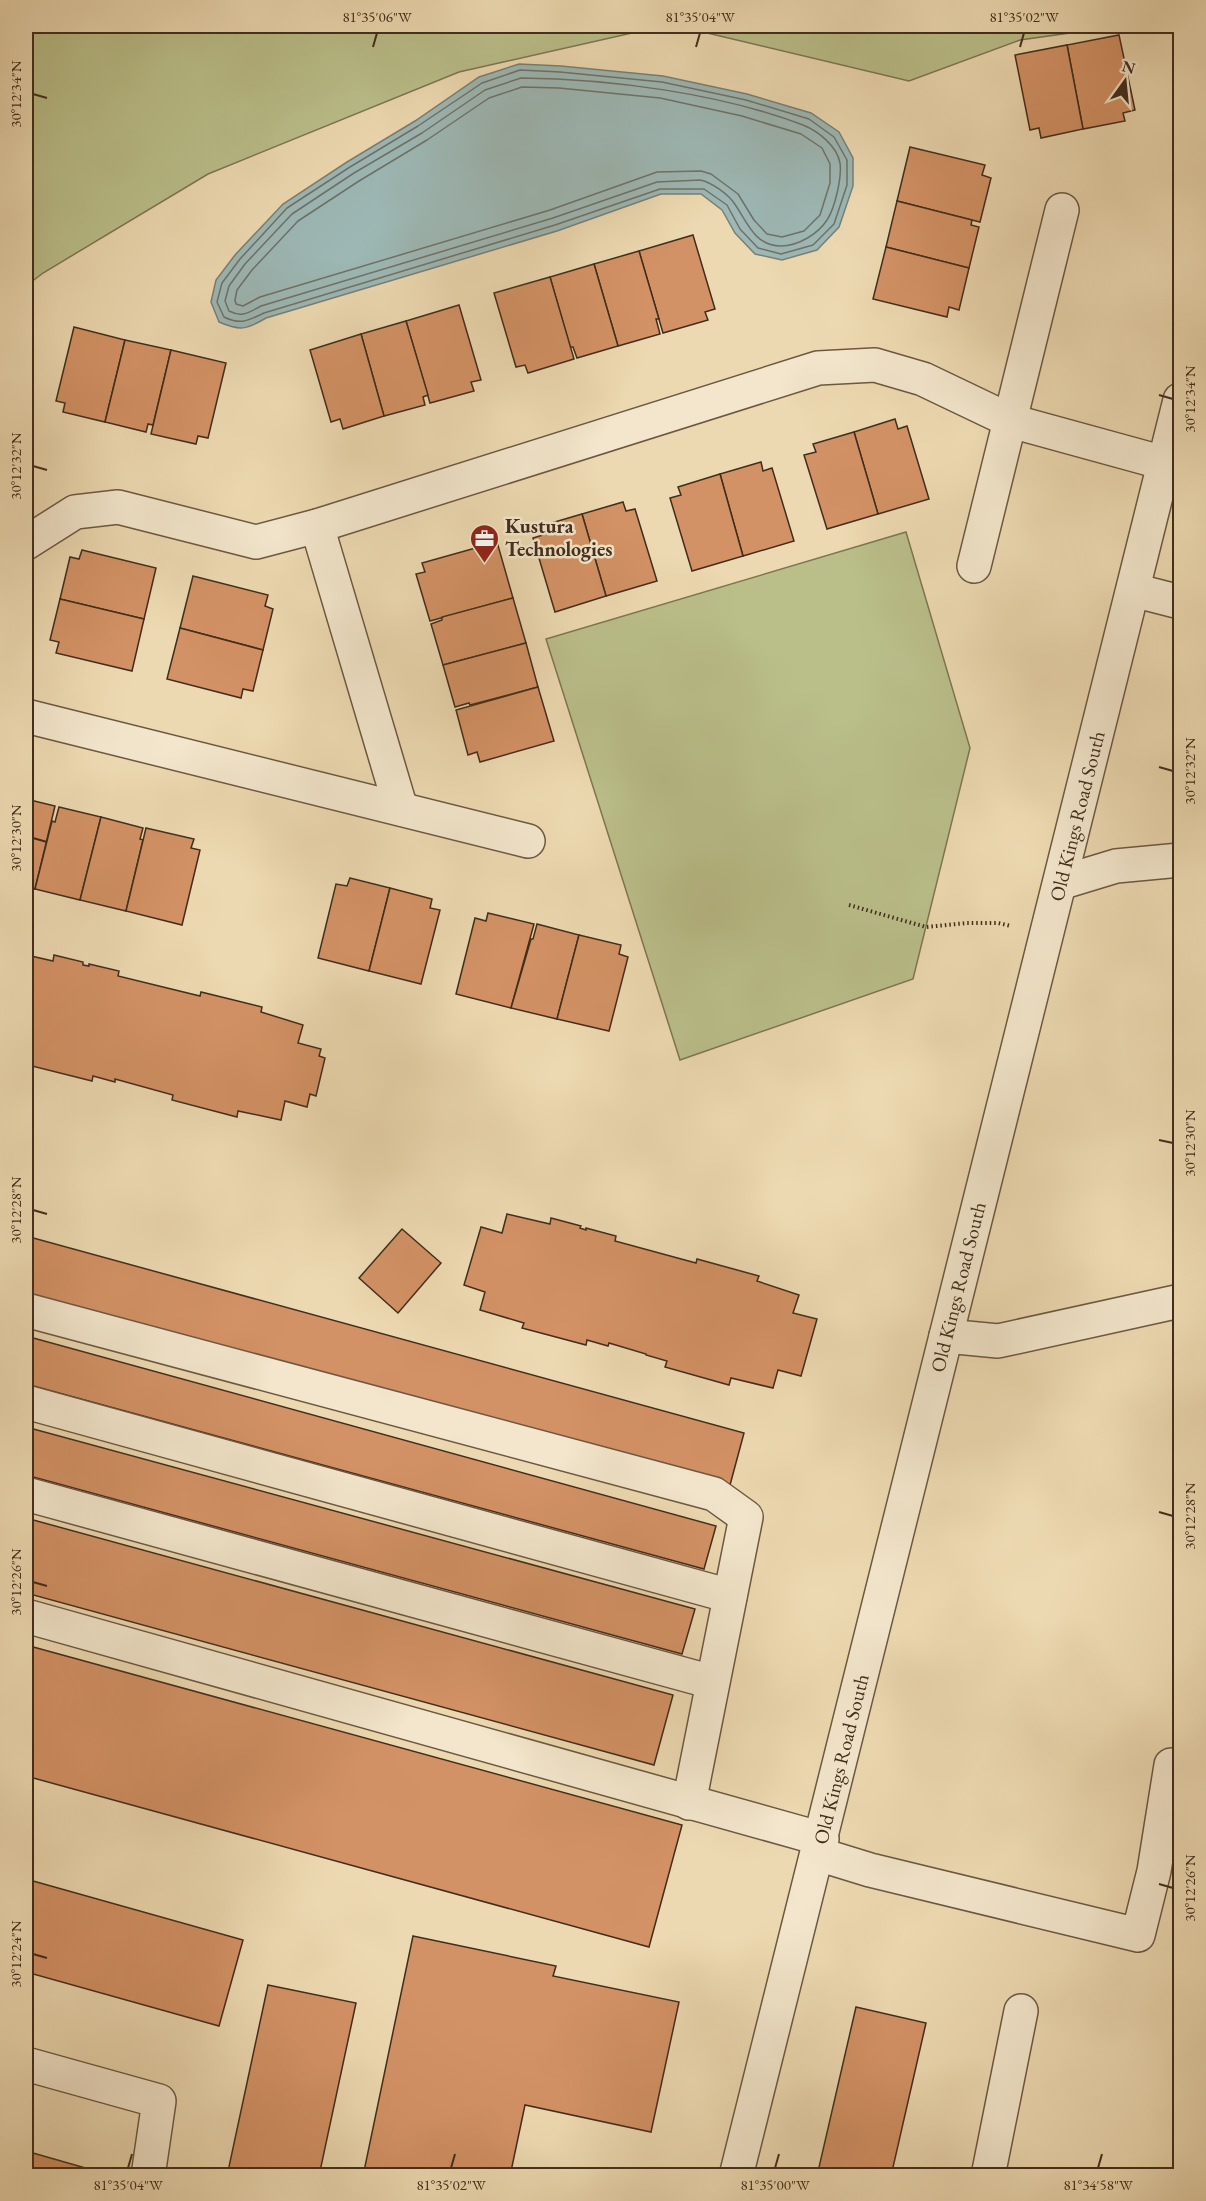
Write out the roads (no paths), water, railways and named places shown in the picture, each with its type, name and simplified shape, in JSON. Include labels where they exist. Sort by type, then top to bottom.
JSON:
[{"type":"street","points":[[974,566],[1062,210]]},
{"type":"street","points":[[26,543],[75,512],[118,507],[256,542],[317,526],[818,368],[874,365],[923,379],[1011,421],[1164,463]]},
{"type":"street","name":"Old Kings Road South","points":[[736,2175],[820,1847],[1180,400]]},
{"type":"street","points":[[317,526],[400,809]]},
{"type":"street","points":[[1133,590],[1180,602]]},
{"type":"street","points":[[26,716],[528,841]]},
{"type":"street","points":[[1060,883],[1116,866],[1180,860]]},
{"type":"street","points":[[946,1336],[998,1341],[1180,1301]]},
{"type":"street","points":[[26,1310],[714,1494],[746,1517],[689,1803]]},
{"type":"street","points":[[26,1402],[730,1596]]},
{"type":"street","points":[[26,1494],[712,1682]]},
{"type":"street","points":[[26,1616],[689,1803],[820,1847],[870,1870],[1138,1935],[1154,1871],[1171,1765]]},
{"type":"street","points":[[988,2175],[1021,2011]]},
{"type":"street","points":[[26,2064],[159,2101],[148,2175]]},
{"type":"water","points":[[519,64],[663,76],[747,94],[811,113],[839,132],[853,158],[853,186],[839,227],[817,250],[782,260],[755,254],[735,233],[722,210],[701,194],[661,194],[557,231],[266,318],[248,327],[232,327],[219,322],[211,302],[216,280],[235,255],[283,204],[415,121],[479,77]]},
{"type":"place","name":"Kustura Technologies","points":[[484,564]]}]
